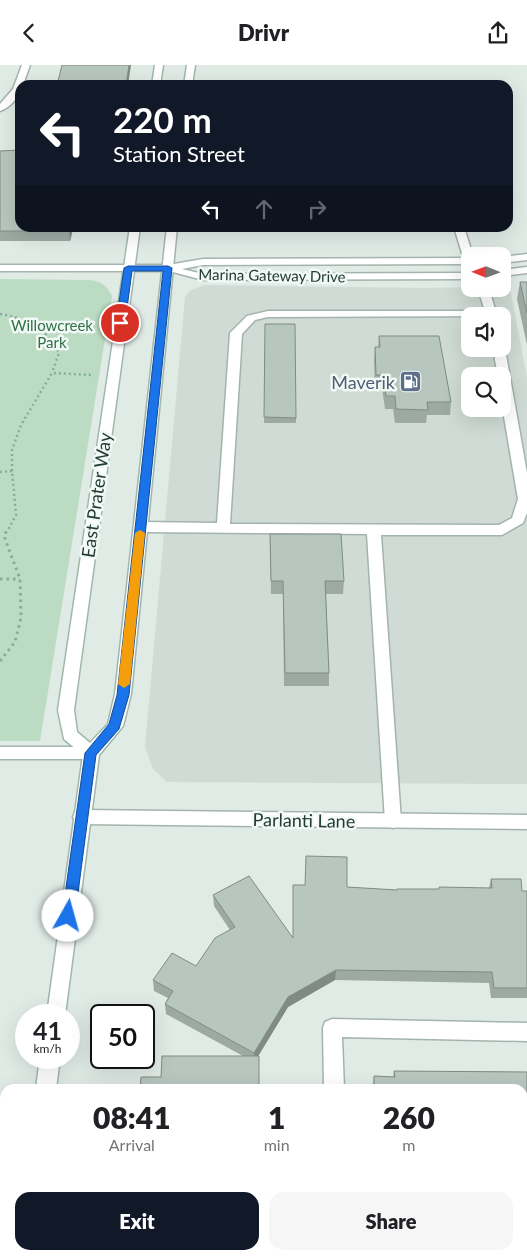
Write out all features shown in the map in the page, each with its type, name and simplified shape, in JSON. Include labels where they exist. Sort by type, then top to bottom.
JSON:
[{"type":"main road","points":[[21,80],[26,65]]},
{"type":"main road","points":[[157,80],[159,65]]},
{"type":"main road","points":[[189,80],[191,65]]},
{"type":"main road","points":[[0,108],[15,94]]},
{"type":"main road","name":"East Prater Way","points":[[91,753],[70,735],[66,710],[134,232]]},
{"type":"main road","points":[[57,1004],[91,753],[115,726],[123,695],[172,232]]},
{"type":"main road","points":[[461,232],[465,247]]},
{"type":"main road","points":[[511,259],[527,257]]},
{"type":"main road","name":"Marina Gateway Drive","points":[[168,268],[203,262],[461,262]]},
{"type":"main road","points":[[0,268],[168,268]]},
{"type":"main road","name":"Marina Gateway Drive","points":[[168,268],[203,277],[461,276]]},
{"type":"main road","points":[[511,272],[527,270]]},
{"type":"main road","points":[[223,528],[236,333],[251,318],[268,315],[461,315]]},
{"type":"main road","points":[[141,527],[374,531],[502,530],[518,520],[525,499],[499,357]]},
{"type":"main road","points":[[374,531],[393,821]]},
{"type":"main road","points":[[0,753],[91,753]]},
{"type":"main road","name":"Parlanti Lane","points":[[81,817],[527,821]]},
{"type":"main road","points":[[334,1084],[332,1028],[527,1032]]},
{"type":"main road","points":[[47,1084],[48,1069]]},
{"type":"path","points":[[0,314],[20,318],[46,331],[55,343],[59,353],[52,373],[21,425],[12,450],[16,515],[4,536],[20,579],[21,618],[15,642],[0,661]]},
{"type":"path","points":[[52,373],[96,375]]},
{"type":"path","points":[[0,472],[12,471]]},
{"type":"path","points":[[0,579],[20,579]]},
{"type":"shaded area","points":[[205,285],[461,287],[461,297],[511,297],[511,293],[527,377],[527,784],[167,782],[153,769],[145,747],[185,297],[191,290]]},
{"type":"green space","name":"Willowcreek Park","points":[[0,279],[90,280],[104,285],[112,296],[40,741],[0,741]]},
{"type":"building","points":[[62,65],[129,65],[127,80],[58,80]]},
{"type":"building","points":[[15,150],[15,231],[0,231],[0,151]]},
{"type":"building","points":[[520,282],[527,282],[527,313]]},
{"type":"building","points":[[265,324],[295,324],[296,418],[264,417]]},
{"type":"building","points":[[379,336],[439,336],[451,402],[427,402],[428,410],[396,409],[395,396],[386,396],[383,375],[376,375],[375,347],[380,347]]},
{"type":"building","points":[[270,534],[341,534],[344,581],[325,581],[329,673],[285,673],[283,581],[271,581]]},
{"type":"building","points":[[306,856],[347,857],[347,887],[397,890],[439,889],[439,887],[492,888],[491,879],[521,879],[522,891],[527,891],[527,988],[494,988],[492,972],[336,970],[288,997],[254,1053],[165,1004],[173,991],[153,980],[172,953],[196,966],[215,938],[235,927],[213,895],[249,876],[293,938],[293,885],[305,885]]},
{"type":"building","points":[[162,1056],[259,1056],[259,1084],[140,1084],[141,1077],[161,1077]]},
{"type":"building","points":[[394,1071],[527,1072],[527,1084],[374,1084],[374,1076],[395,1077]]},
{"type":"slow traffic","points":[[124,684],[140,533]]},
{"type":"place","name":"Maverik","points":[[411,382]]},
{"type":"route","points":[[68,916],[91,753],[115,726],[123,695],[168,268],[128,268],[120,323]]}]
